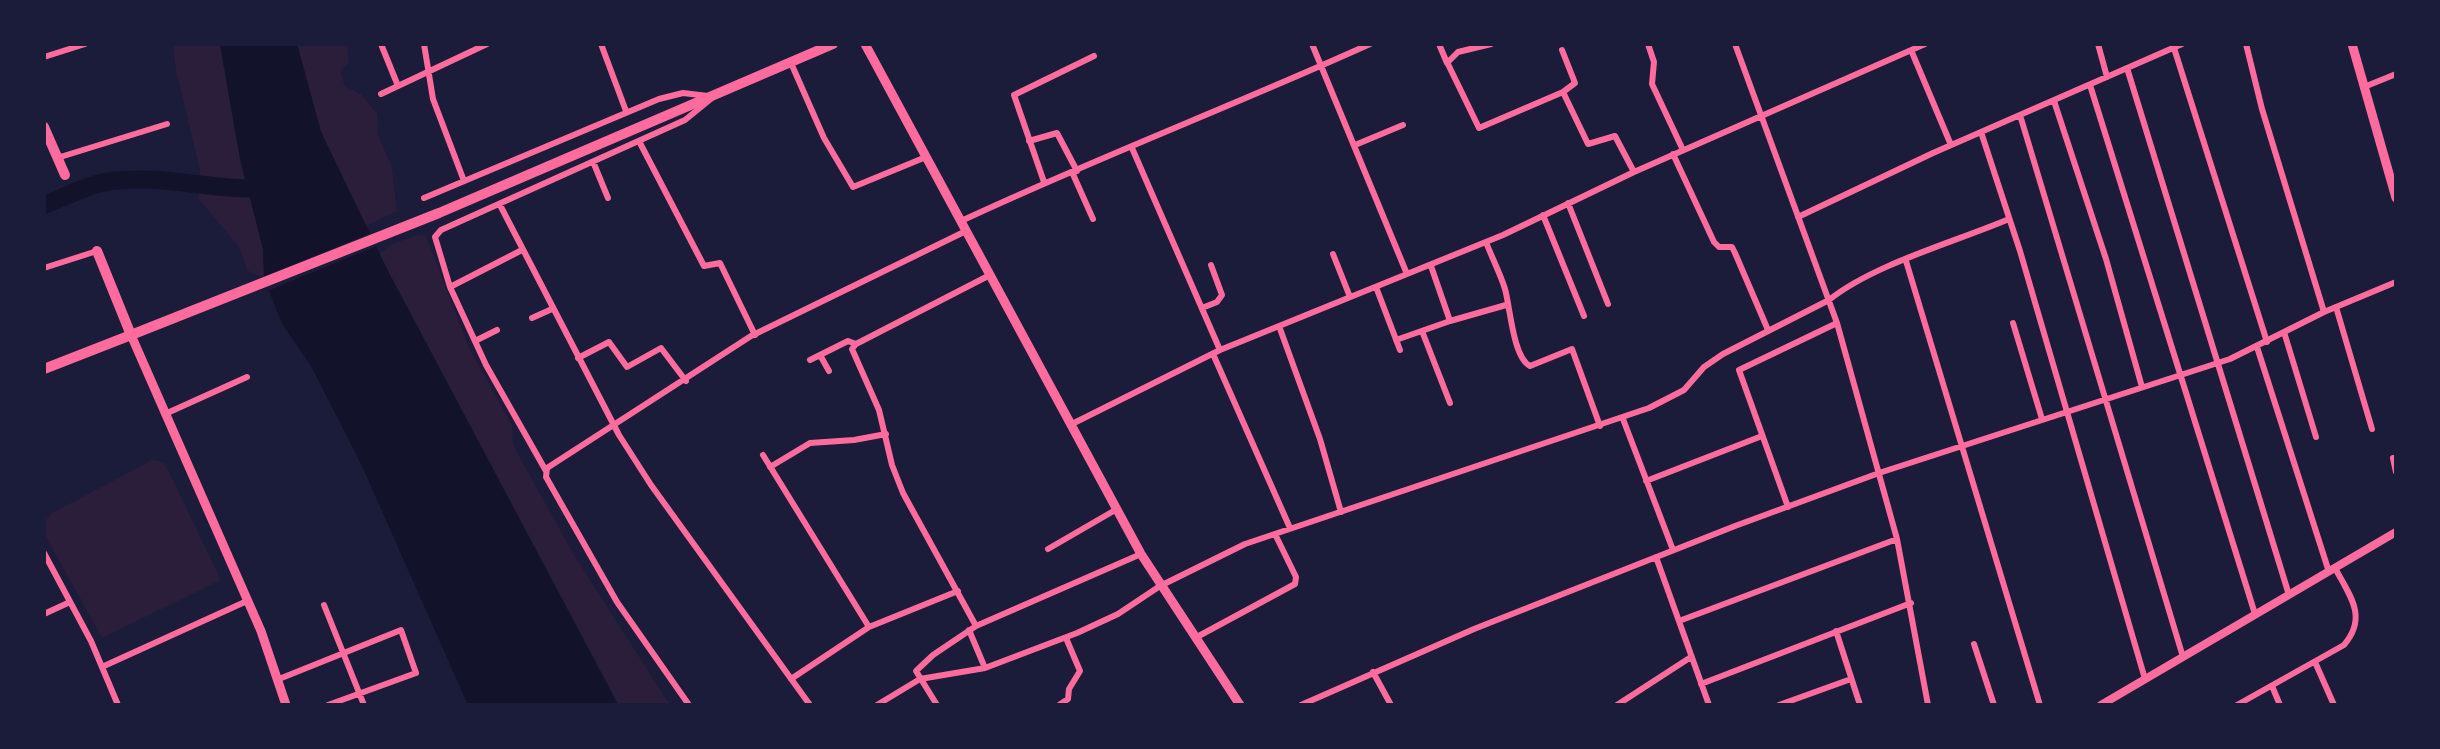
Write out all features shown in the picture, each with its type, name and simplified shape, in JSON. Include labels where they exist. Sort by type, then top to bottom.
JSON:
[{"type":"main road","points":[[44,369],[439,213],[833,44]]},
{"type":"main road","points":[[865,44],[1141,554],[1240,705]]},
{"type":"main road","points":[[2352,44],[2396,198]]},
{"type":"main road","points":[[44,127],[65,175]]},
{"type":"main road","points":[[97,251],[247,601],[279,679],[286,705]]},
{"type":"street","points":[[44,57],[85,44]]},
{"type":"street","points":[[381,44],[398,86]]},
{"type":"street","points":[[425,44],[433,99],[464,181]]},
{"type":"street","points":[[381,94],[487,44]]},
{"type":"street","points":[[601,44],[626,111]]},
{"type":"street","points":[[1312,44],[1407,274]]},
{"type":"street","points":[[961,220],[1370,44]]},
{"type":"street","points":[[1439,44],[1479,128],[1563,92],[1575,83],[1562,50]]},
{"type":"street","points":[[1447,62],[1458,52],[1491,44]]},
{"type":"street","points":[[1648,44],[1654,62],[1652,84],[1683,150]]},
{"type":"street","points":[[1735,44],[1837,323],[1898,539],[1928,705]]},
{"type":"street","points":[[1072,424],[1220,350],[1431,266],[1673,154],[1925,44]]},
{"type":"street","points":[[2098,44],[2106,77]]},
{"type":"street","points":[[1798,217],[1951,145],[2182,44]]},
{"type":"street","points":[[2246,44],[2269,132],[2324,312]]},
{"type":"street","points":[[2174,48],[2267,342]]},
{"type":"street","points":[[1911,50],[1951,145]]},
{"type":"street","points":[[1044,182],[1014,98],[1015,93],[1094,56]]},
{"type":"street","points":[[791,64],[824,138],[853,187],[926,157]]},
{"type":"street","points":[[2127,68],[2289,595]]},
{"type":"street","points":[[2364,87],[2396,74]]},
{"type":"street","points":[[2090,85],[2255,614]]},
{"type":"street","points":[[1563,92],[1588,144],[1615,136],[1634,172]]},
{"type":"street","points":[[424,198],[626,111],[674,94],[713,96]]},
{"type":"street","points":[[690,705],[617,602],[547,477],[475,341],[450,287],[435,240],[436,234],[640,143],[685,120],[701,110],[713,96]]},
{"type":"street","points":[[2054,101],[2106,259],[2142,387]]},
{"type":"street","points":[[2020,115],[2183,657]]},
{"type":"street","points":[[57,158],[167,124]]},
{"type":"street","points":[[1355,145],[1403,125]]},
{"type":"street","points":[[1981,132],[2145,680]]},
{"type":"street","points":[[1029,141],[1057,133],[1093,219]]},
{"type":"street","points":[[640,143],[704,266],[720,263],[755,335]]},
{"type":"street","points":[[1132,148],[1220,350]]},
{"type":"street","points":[[1673,154],[1714,242],[1719,247],[1732,247],[1768,330]]},
{"type":"street","points":[[594,164],[608,198]]},
{"type":"street","points":[[1568,203],[1608,304]]},
{"type":"street","points":[[500,205],[614,427],[651,485],[810,705]]},
{"type":"street","points":[[1543,215],[1584,316]]},
{"type":"street","points":[[877,705],[920,679],[985,668],[1066,638],[1118,614],[1160,586],[1220,555],[1290,528],[1623,419],[1679,394],[1713,361],[1829,300],[1841,290],[2009,219]]},
{"type":"street","points":[[546,471],[755,335],[966,230]]},
{"type":"street","points":[[1486,242],[1506,291],[1506,305],[1528,366],[1572,349],[1601,426]]},
{"type":"street","points":[[450,287],[522,250]]},
{"type":"street","points":[[44,268],[97,251]]},
{"type":"street","points":[[1333,254],[1350,297]]},
{"type":"street","points":[[1906,261],[2040,705]]},
{"type":"street","points":[[1202,308],[1217,302],[1222,295],[1211,265]]},
{"type":"street","points":[[1431,266],[1450,321]]},
{"type":"street","points":[[985,668],[958,591],[902,493],[892,465],[879,410],[852,349],[856,344],[990,275]]},
{"type":"street","points":[[1301,705],[1373,672],[1673,550],[1879,473],[2217,363],[2257,347],[2324,312],[2396,282]]},
{"type":"street","points":[[1376,287],[1400,350]]},
{"type":"street","points":[[1396,340],[1506,305]]},
{"type":"street","points":[[2336,307],[2372,429]]},
{"type":"street","points":[[532,318],[552,309]]},
{"type":"street","points":[[1788,507],[1739,370],[1837,323]]},
{"type":"street","points":[[2013,324],[2042,419]]},
{"type":"street","points":[[1279,326],[1320,439],[1341,512]]},
{"type":"street","points":[[475,341],[496,330]]},
{"type":"street","points":[[1422,331],[1450,403]]},
{"type":"street","points":[[2284,332],[2316,436]]},
{"type":"street","points":[[810,360],[848,341],[856,344]]},
{"type":"street","points":[[578,358],[609,342],[627,367],[661,348],[686,381]]},
{"type":"street","points":[[2237,705],[2344,645],[2357,628],[2354,605],[2332,570],[2257,347]]},
{"type":"street","points":[[1213,354],[1290,528]]},
{"type":"street","points":[[820,355],[829,371]]},
{"type":"street","points":[[165,414],[247,377]]},
{"type":"street","points":[[1623,419],[1673,550]]},
{"type":"street","points":[[770,467],[810,443],[854,440],[886,434]]},
{"type":"street","points":[[1646,481],[1762,436]]},
{"type":"street","points":[[763,455],[869,627]]},
{"type":"street","points":[[2393,458],[2396,472]]},
{"type":"street","points":[[1048,549],[1117,509]]},
{"type":"street","points":[[2101,705],[2396,532]]},
{"type":"street","points":[[1195,638],[1295,584],[1296,577],[1275,534]]},
{"type":"street","points":[[1679,621],[1898,539]]},
{"type":"street","points":[[44,553],[104,666],[118,705]]},
{"type":"street","points":[[937,705],[916,671],[920,667],[973,628],[1141,554]]},
{"type":"street","points":[[1656,557],[1709,705]]},
{"type":"street","points":[[791,679],[869,627],[958,591]]},
{"type":"street","points":[[104,666],[247,601]]},
{"type":"street","points":[[44,614],[70,602]]},
{"type":"street","points":[[1701,684],[1911,603]]},
{"type":"street","points":[[324,605],[364,705]]},
{"type":"street","points":[[279,679],[401,630],[416,673],[328,705]]},
{"type":"street","points":[[1836,631],[1860,705]]},
{"type":"street","points":[[1059,705],[1068,699],[1068,690],[1080,671],[1066,638]]},
{"type":"street","points":[[1974,644],[1994,705]]},
{"type":"street","points":[[1617,705],[1629,702],[1691,657]]},
{"type":"street","points":[[2315,662],[2334,705]]},
{"type":"street","points":[[1373,672],[1391,705]]},
{"type":"street","points":[[1779,705],[1851,679]]},
{"type":"street","points":[[2272,686],[2280,705]]},
{"type":"shaded area","points":[[173,44],[220,44],[240,159],[263,249],[264,278],[248,271],[238,246],[199,199],[200,170],[176,70]]},
{"type":"shaded area","points":[[220,44],[297,44],[321,132],[389,273],[618,705],[468,705],[362,466],[311,366],[282,324],[264,278],[263,249],[240,159]]},
{"type":"shaded area","points":[[297,44],[347,44],[349,62],[340,71],[345,86],[362,95],[377,114],[378,134],[392,168],[397,211],[366,226],[321,132]]},
{"type":"shaded area","points":[[418,235],[426,236],[469,348],[512,425],[513,445],[574,555],[670,705],[619,705],[379,254],[394,243]]},
{"type":"shaded area","points":[[152,460],[163,462],[168,470],[221,580],[102,638],[44,533],[44,522],[52,513]]},
{"type":"pier","points":[[373,232],[379,245],[265,292],[260,278]]},
{"type":"waterway","points":[[44,205],[94,185],[131,179],[230,188],[270,188]]}]
